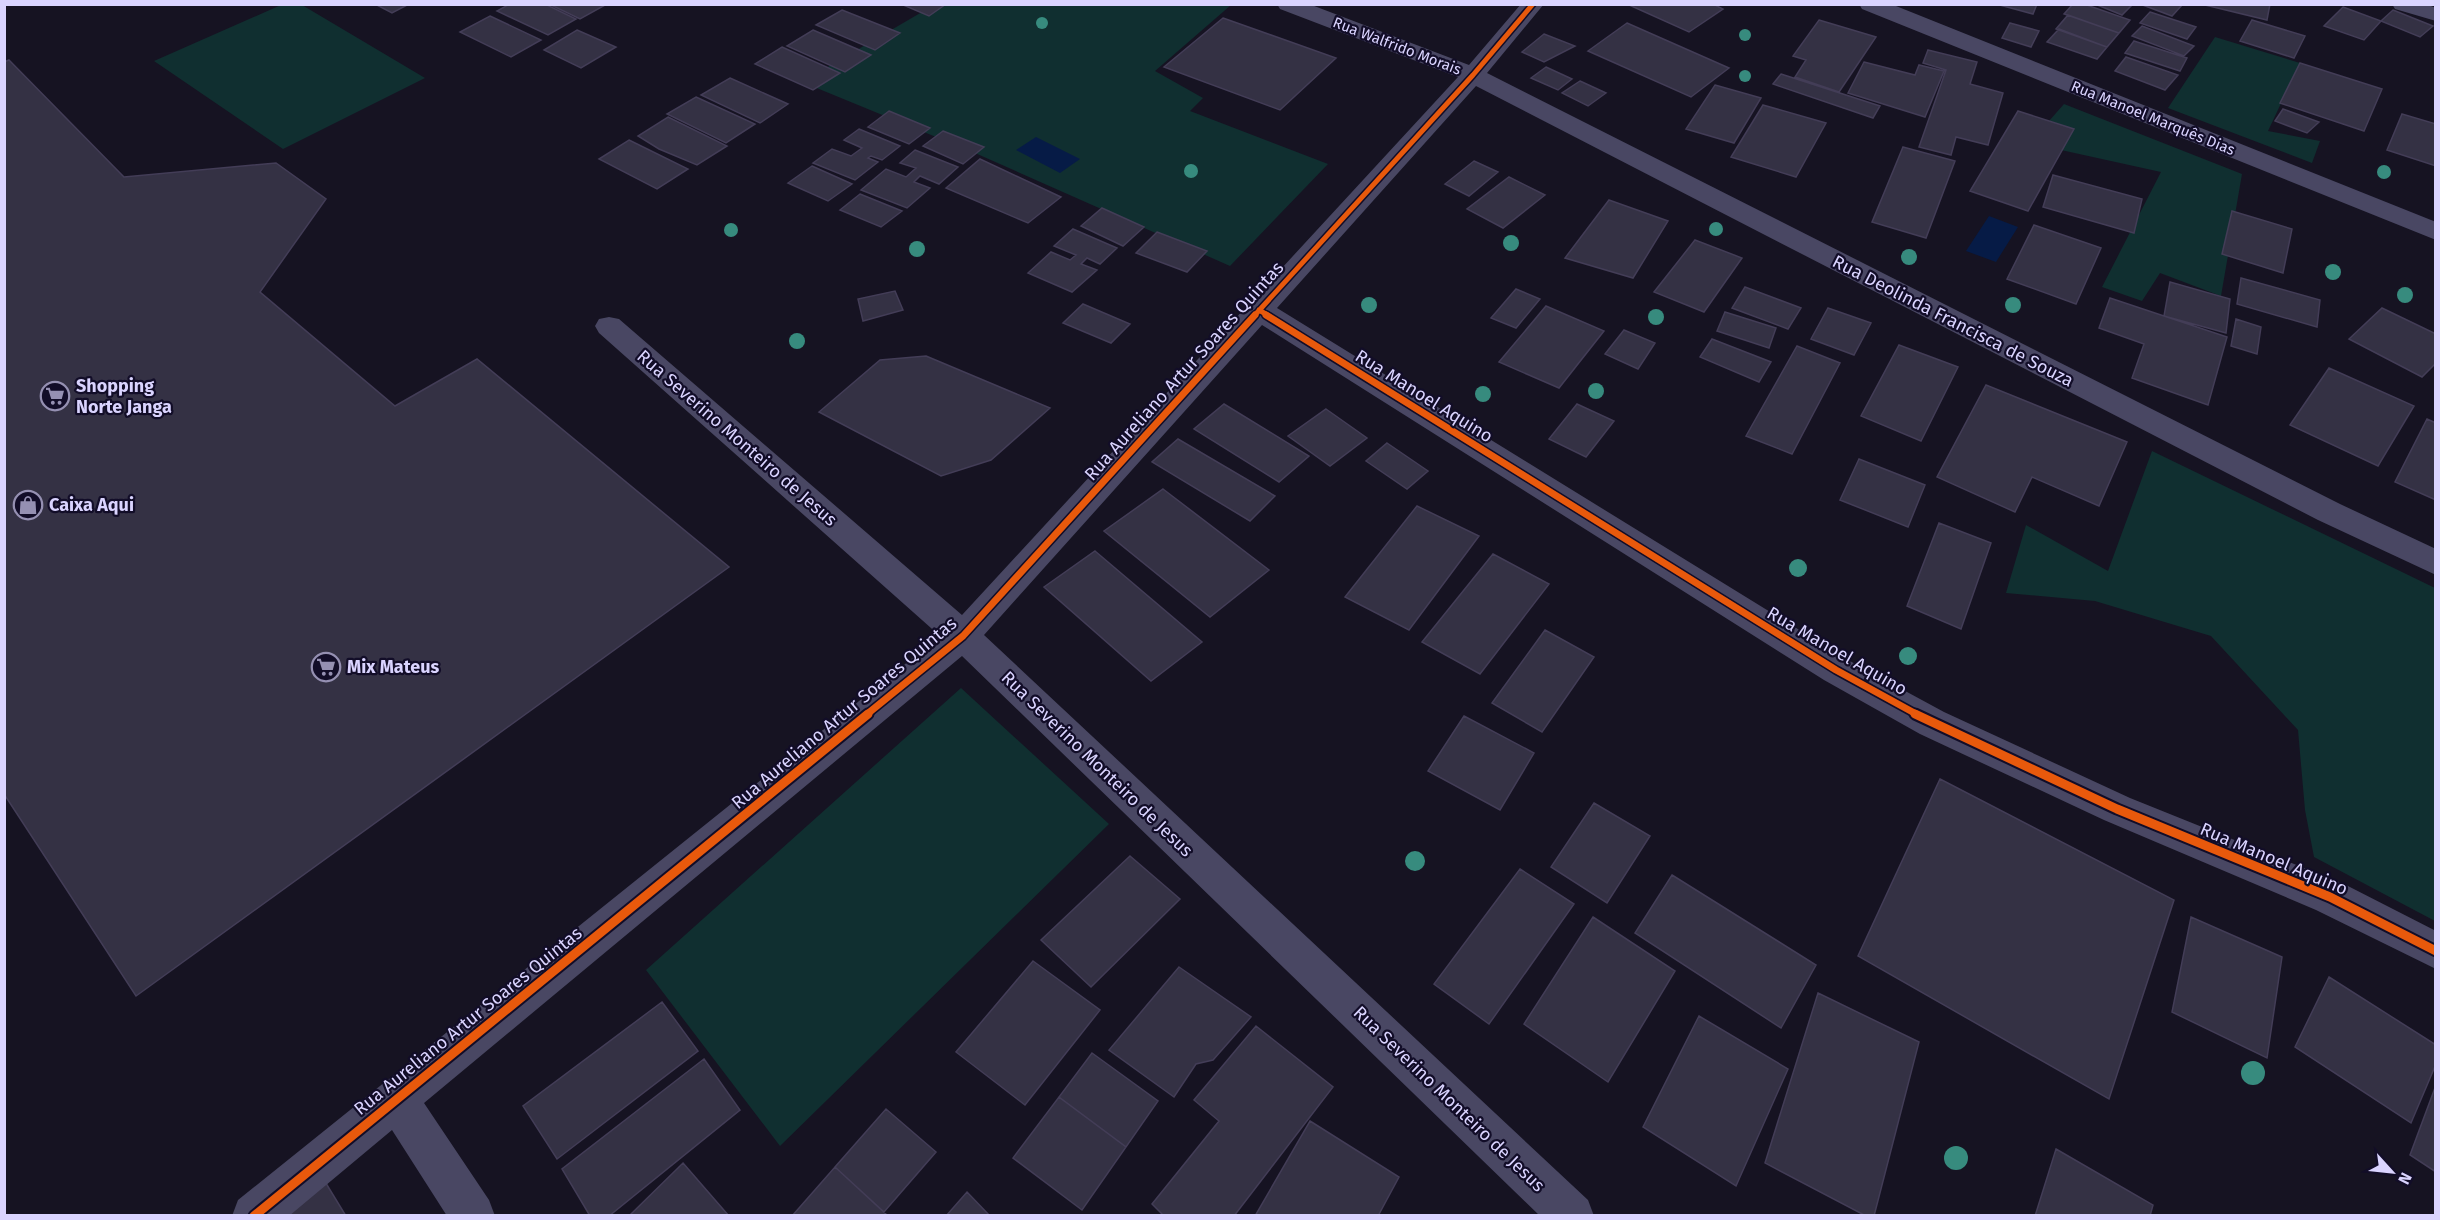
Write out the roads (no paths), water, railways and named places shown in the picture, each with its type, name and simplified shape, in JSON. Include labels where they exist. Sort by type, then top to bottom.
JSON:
[{"type":"street","name":"Rua Walfrido Morais","points":[[1288,4],[1473,75]]},
{"type":"street","name":"Rua Aureliano Artur Soares Quintas","points":[[254,1215],[963,636],[1473,75],[1533,4]]},
{"type":"street","name":"Rua Manoel Marquês Dias","points":[[1870,4],[2436,232]]},
{"type":"street","points":[[2403,4],[2436,15]]},
{"type":"street","name":"Rua Deolinda Francisca de Souza","points":[[1473,75],[2276,485],[2436,563]]},
{"type":"street","name":"Rua Manoel Aquino","points":[[1259,310],[1845,675],[1932,723],[2117,809],[2330,897],[2436,951]]},
{"type":"street","name":"Rua Severino Monteiro de Jesus","points":[[609,326],[963,636],[1572,1215]]},
{"type":"street","points":[[396,1098],[473,1215]]},
{"type":"water","points":[[1036,137],[1080,159],[1060,173],[1016,150]]},
{"type":"water","points":[[1989,216],[2018,227],[1996,262],[1966,251]]},
{"type":"place","name":"Shopping Norte Janga","points":[[55,396]]},
{"type":"place","name":"Caixa Aqui","points":[[28,505]]},
{"type":"place","name":"Mix Mateus","points":[[326,667]]}]
